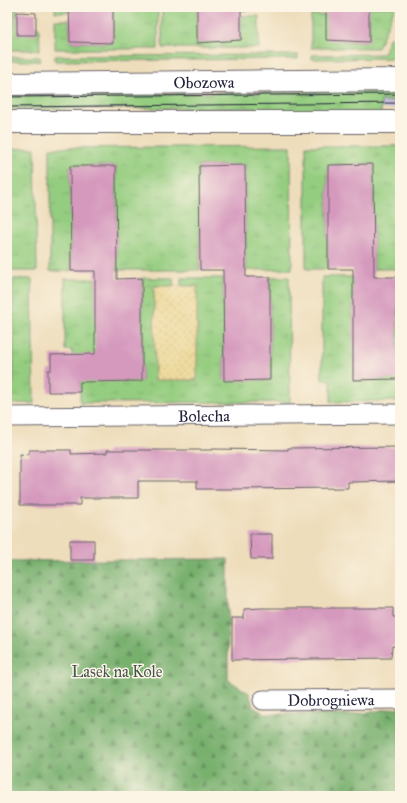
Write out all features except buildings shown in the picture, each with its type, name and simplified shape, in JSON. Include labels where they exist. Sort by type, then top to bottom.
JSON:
[{"type":"street","name":"Obozowa","points":[[7,84],[400,80]]},
{"type":"street","points":[[7,122],[400,122]]},
{"type":"street","name":"Bolecha","points":[[7,417],[400,414]]},
{"type":"street","name":"Dobrogniewa","points":[[263,700],[400,698]]},
{"type":"shaded area","points":[[381,101],[400,101],[400,109],[381,109]]},
{"type":"green space","points":[[13,7],[17,7],[18,28],[39,27],[40,50],[7,50],[7,17],[13,17]]},
{"type":"green space","points":[[55,7],[69,7],[69,12],[55,12]]},
{"type":"green space","points":[[113,7],[158,7],[158,49],[55,49],[55,20],[69,20],[70,42],[113,43]]},
{"type":"green space","points":[[162,7],[197,7],[197,43],[241,40],[241,16],[259,16],[259,48],[162,48]]},
{"type":"green space","points":[[241,7],[259,7],[259,10],[241,11]]},
{"type":"green space","points":[[369,7],[395,7],[378,48],[311,48],[311,15],[326,15],[344,42],[369,41]]},
{"type":"green space","points":[[389,38],[400,38],[400,58],[312,59],[312,55],[383,54]]},
{"type":"green space","points":[[298,55],[298,59],[55,61],[55,56]]},
{"type":"green space","points":[[7,57],[40,57],[40,61],[7,61]]},
{"type":"green space","points":[[400,91],[400,101],[381,101],[381,116],[289,111],[255,111],[255,108],[7,109],[7,95]]},
{"type":"green space","points":[[291,146],[292,269],[246,270],[245,165],[199,166],[200,270],[117,270],[116,166],[70,166],[71,271],[50,271],[50,148]]},
{"type":"green space","points":[[306,146],[400,146],[400,269],[374,269],[373,164],[328,165],[328,269],[306,269]]},
{"type":"green space","points":[[35,148],[37,271],[7,271],[7,149]]},
{"type":"green space","points":[[270,277],[289,277],[290,402],[80,403],[80,370],[72,370],[72,350],[65,350],[65,279],[95,279],[96,381],[142,381],[142,278],[173,278],[174,287],[155,286],[155,380],[197,286],[181,286],[181,278],[223,278],[224,380],[270,380]]},
{"type":"green space","points":[[322,277],[353,277],[354,380],[398,379],[397,277],[400,277],[400,401],[331,402],[331,380],[322,380]]},
{"type":"green space","points":[[13,279],[32,279],[34,403],[7,404],[7,382],[14,382]]},
{"type":"green space","name":"Lasek na Kole","points":[[228,559],[228,680],[249,693],[253,706],[266,714],[352,715],[400,707],[400,796],[7,796],[7,561]]},
{"type":"sand","points":[[154,286],[197,286],[197,380],[155,380]]},
{"type":"tram line","points":[[7,97],[400,94]]},
{"type":"tram line","points":[[7,107],[400,103]]}]
